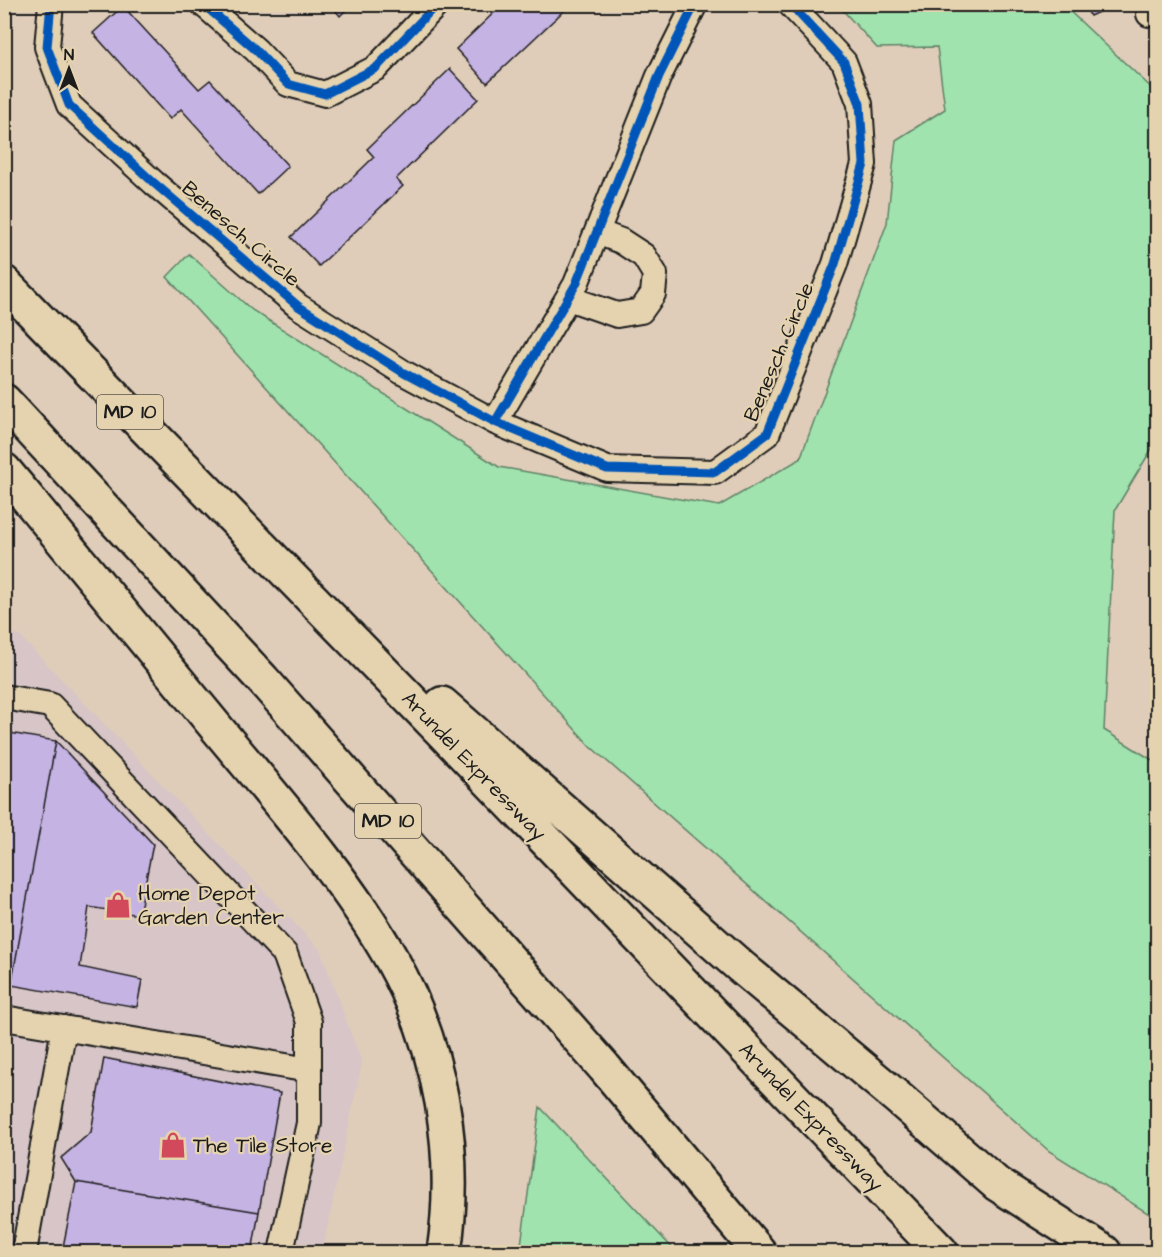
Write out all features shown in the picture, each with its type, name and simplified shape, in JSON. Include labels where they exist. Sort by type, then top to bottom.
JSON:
[{"type":"highway","name":"Arundel Expressway","points":[[4,283],[459,750],[941,1252]]},
{"type":"highway","name":"MD 10","points":[[4,401],[263,680],[604,1067],[759,1252]]},
{"type":"highway","points":[[4,470],[311,842],[359,907],[392,961],[430,1047],[441,1098],[448,1142],[448,1224],[444,1252]]},
{"type":"highway","points":[[255,541],[740,966],[997,1184],[1104,1252]]},
{"type":"street","name":"Benesch Circle","points":[[51,4],[47,47],[69,105],[154,183],[298,306],[404,373],[495,422],[607,469],[715,472],[767,434],[835,264],[864,164],[860,104],[844,62],[790,4]]},
{"type":"street","points":[[203,4],[256,50],[288,84],[325,94],[376,68],[437,4]]},
{"type":"street","points":[[495,422],[576,284],[659,76],[695,4]]},
{"type":"street","points":[[568,298],[617,315],[641,311],[653,294],[655,274],[644,256],[621,241],[597,232]]},
{"type":"street","points":[[4,697],[50,705],[285,954],[309,1022],[309,1123],[281,1252]]},
{"type":"street","points":[[4,1017],[309,1070]]},
{"type":"street","points":[[24,1252],[64,1028]]},
{"type":"shaded area","points":[[5,633],[19,635],[320,950],[362,1063],[322,1252],[5,1252]]},
{"type":"green space","points":[[838,5],[1063,5],[1157,93],[1157,440],[1115,510],[1104,730],[1157,763],[1157,1219],[1049,1151],[591,747],[167,277],[189,254],[252,310],[499,467],[719,506],[800,459],[887,223],[896,140],[945,109],[937,47],[877,48]]},
{"type":"green space","points":[[540,1107],[676,1252],[520,1252]]},
{"type":"building","points":[[330,4],[352,4],[340,16]]},
{"type":"building","points":[[503,4],[571,4],[487,83],[456,49]]},
{"type":"building","points":[[1085,4],[1116,4],[1090,16]]},
{"type":"building","points":[[123,6],[199,89],[210,80],[288,166],[258,194],[181,109],[170,119],[93,33]]},
{"type":"building","points":[[450,69],[478,99],[396,179],[403,186],[319,266],[291,237],[374,157],[367,149]]},
{"type":"building","points":[[4,732],[56,741],[11,985],[4,983]]},
{"type":"building","points":[[56,741],[153,844],[139,915],[89,907],[80,967],[142,980],[137,1007],[11,985]]},
{"type":"building","name":"The Tile Store","points":[[104,1058],[280,1093],[259,1212],[76,1182],[61,1158],[91,1132]]},
{"type":"building","points":[[76,1182],[259,1212],[252,1252],[62,1252]]},
{"type":"cycle path","points":[[51,4],[47,47],[69,105],[154,183],[298,306],[404,373],[495,422],[607,469],[715,472],[767,434],[835,264],[864,164],[860,104],[844,62],[790,4]]},
{"type":"cycle path","points":[[203,4],[256,50],[288,84],[325,94],[376,68],[437,4]]},
{"type":"cycle path","points":[[495,422],[576,284],[659,76],[695,4]]},
{"type":"place","name":"Home Depot Garden Center","points":[[118,905]]},
{"type":"place","name":"The Tile Store","points":[[173,1145]]}]
